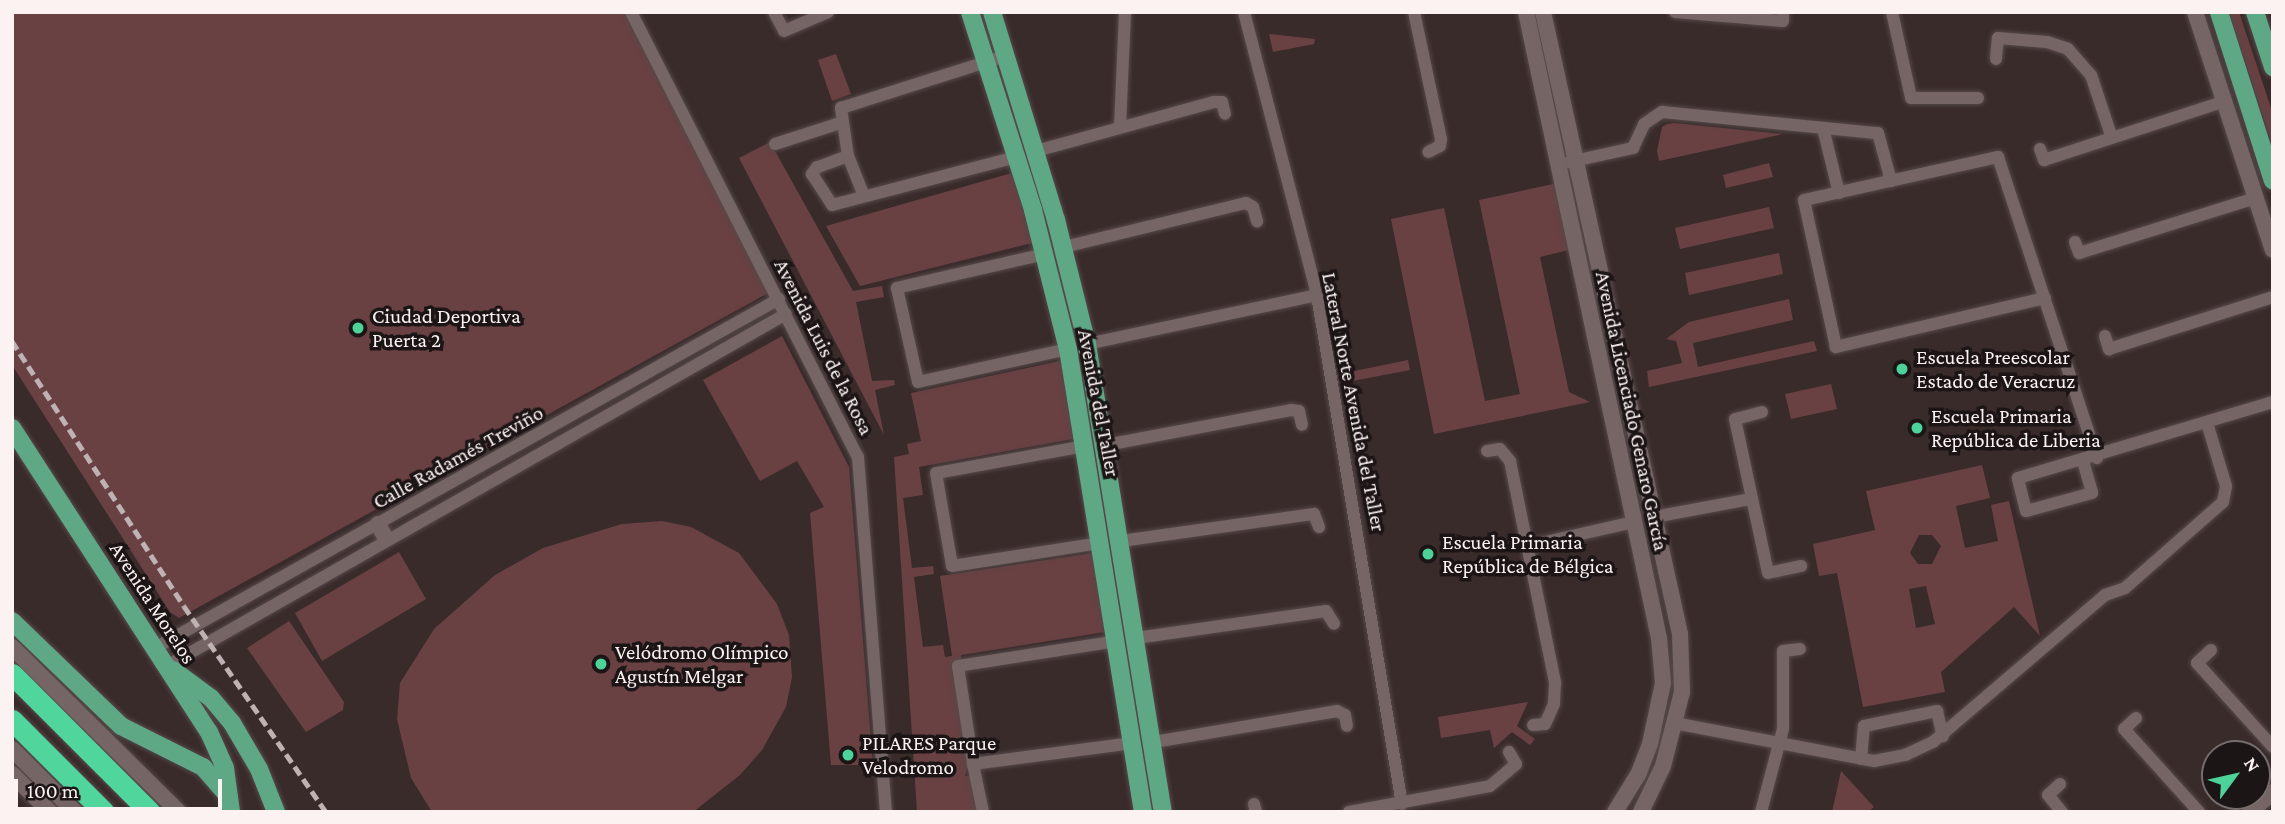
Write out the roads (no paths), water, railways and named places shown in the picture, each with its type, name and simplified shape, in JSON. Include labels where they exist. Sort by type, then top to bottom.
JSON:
[{"type":"highway","points":[[12,674],[150,812]]},
{"type":"highway","points":[[12,720],[104,812]]},
{"type":"main road","name":"Avenida del Taller","points":[[970,12],[1045,254],[1068,349],[1143,812]]},
{"type":"main road","name":"Avenida del Taller","points":[[992,12],[1064,247],[1087,344],[1106,445],[1163,812]]},
{"type":"main road","points":[[2220,12],[2273,181]]},
{"type":"main road","points":[[2255,12],[2273,67]]},
{"type":"main road","name":"Avenida Morelos","points":[[12,428],[214,742],[225,768],[231,807]]},
{"type":"main road","points":[[1110,600],[1130,597]]},
{"type":"main road","points":[[12,621],[121,726],[203,767],[231,807]]},
{"type":"main road","points":[[167,666],[204,692],[232,723],[254,760],[276,812]]},
{"type":"street","name":"Avenida Luis de la Rosa","points":[[631,12],[849,435],[860,465],[886,812]]},
{"type":"street","points":[[774,12],[784,31],[828,12]]},
{"type":"street","points":[[1120,127],[1125,12]]},
{"type":"street","name":"Lateral Norte Avenida del Taller","points":[[1244,12],[1317,295],[1402,804]]},
{"type":"street","points":[[1414,12],[1441,139],[1440,146],[1428,152]]},
{"type":"street","name":"Avenida Licenciado Genaro García","points":[[1526,12],[1551,89],[1637,442],[1680,634],[1682,692],[1663,766],[1641,812]]},
{"type":"street","name":"Avenida Licenciado Genaro García","points":[[1543,12],[1551,89]]},
{"type":"street","points":[[1675,12],[1783,21],[1783,12]]},
{"type":"street","points":[[1892,12],[1911,98],[1978,98]]},
{"type":"street","points":[[2195,12],[2273,250]]},
{"type":"street","points":[[1996,59],[1998,38],[2047,42],[2068,50],[2091,75],[2112,138]]},
{"type":"street","points":[[864,197],[848,156],[841,108],[1005,56]]},
{"type":"street","points":[[1036,151],[1219,101],[1225,114]]},
{"type":"street","points":[[2040,149],[2044,160],[2223,102]]},
{"type":"street","points":[[1567,162],[1633,148],[1644,124],[1662,112],[1878,133],[1891,181]]},
{"type":"street","points":[[775,144],[843,122]]},
{"type":"street","points":[[1823,128],[1839,193]]},
{"type":"street","points":[[848,156],[817,167],[813,179],[832,205],[1016,157]]},
{"type":"street","points":[[2045,298],[1836,347],[1804,200],[1998,157],[2045,298],[2097,458]]},
{"type":"street","name":"Avenida Licenciado Genaro García","points":[[1567,162],[1658,638],[1663,683],[1650,744],[1615,812]]},
{"type":"street","points":[[2075,242],[2079,253],[2256,198]]},
{"type":"street","points":[[1064,247],[1246,203],[1254,207],[1257,221]]},
{"type":"street","points":[[1045,254],[897,288],[918,382],[1068,349]]},
{"type":"street","points":[[1087,344],[1317,295]]},
{"type":"street","points":[[2105,336],[2109,349],[2273,297]]},
{"type":"street","name":"Calle Radamés Treviño","points":[[155,649],[779,299]]},
{"type":"street","name":"Calle Radamés Treviño","points":[[167,666],[786,314]]},
{"type":"street","points":[[2083,461],[2092,493],[2026,511],[2018,478],[2083,461],[2097,458],[2273,402]]},
{"type":"street","points":[[1106,445],[1291,410],[1299,411],[1302,425]]},
{"type":"street","points":[[1762,412],[1735,419],[1768,573],[1801,566]]},
{"type":"street","points":[[1674,723],[1861,759],[1896,758],[1943,736],[2105,594],[2125,588],[2227,495],[2207,424]]},
{"type":"street","points":[[1619,445],[1637,442]]},
{"type":"street","points":[[1085,446],[936,473],[952,566],[1101,543]]},
{"type":"street","points":[[1487,451],[1500,449],[1508,456],[1555,683],[1554,704],[1545,724],[1533,725]]},
{"type":"street","points":[[1654,517],[1751,499]]},
{"type":"street","points":[[1121,541],[1314,514],[1319,527]]},
{"type":"street","points":[[1528,546],[1634,522]]},
{"type":"street","points":[[377,524],[387,540]]},
{"type":"street","points":[[1136,638],[1326,611],[1335,624]]},
{"type":"street","points":[[1658,638],[1680,634]]},
{"type":"street","points":[[983,812],[958,666],[1117,641]]},
{"type":"street","points":[[12,647],[179,812]]},
{"type":"street","points":[[1760,812],[1780,744],[1786,700],[1783,651],[1800,649]]},
{"type":"street","points":[[2211,650],[2197,663],[2273,747]]},
{"type":"street","points":[[1154,742],[1337,711],[1345,715],[1347,726]]},
{"type":"street","points":[[1861,759],[1864,726],[1937,711],[1943,736]]},
{"type":"street","points":[[2136,718],[2124,729],[2199,812]]},
{"type":"street","points":[[973,764],[1133,743]]},
{"type":"street","points":[[12,749],[75,812]]},
{"type":"street","points":[[1349,812],[1388,809],[1490,786],[1516,764],[1509,752]]},
{"type":"street","points":[[12,774],[50,812]]},
{"type":"street","points":[[2060,784],[2048,796],[2062,812]]},
{"type":"street","points":[[2250,812],[2273,792]]},
{"type":"railway","points":[[12,341],[184,606],[326,812]]},
{"type":"place","name":"Ciudad Deportiva Puerta 2","points":[[358,328]]},
{"type":"place","name":"Escuela Preescolar Estado de Veracruz","points":[[1902,369]]},
{"type":"place","name":"Escuela Primaria República de Liberia","points":[[1917,428]]},
{"type":"place","name":"Escuela Primaria República de Bélgica","points":[[1428,554]]},
{"type":"place","name":"Velódromo Olímpico Agustín Melgar","points":[[601,664]]},
{"type":"place","name":"PILARES Parque Velodromo","points":[[848,755]]}]
